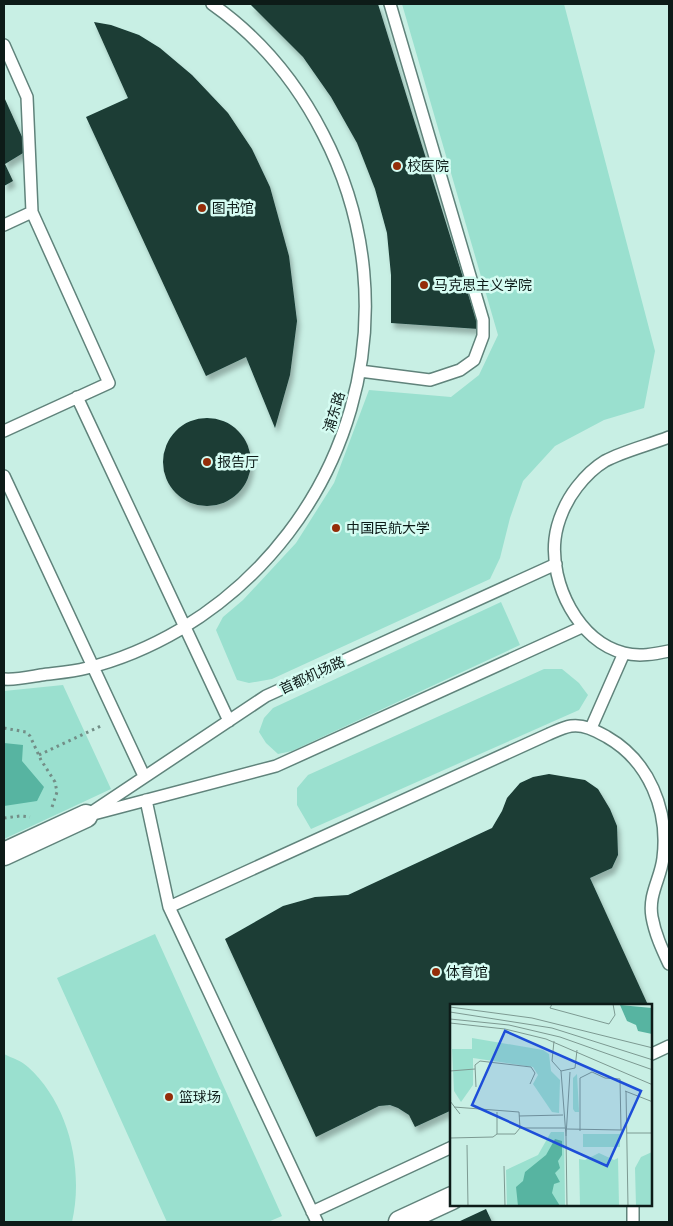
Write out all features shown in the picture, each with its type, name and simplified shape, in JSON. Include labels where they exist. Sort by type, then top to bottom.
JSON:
[{"type":"street","name":"首都机场路","points":[[4,854],[86,816]]},
{"type":"street","points":[[400,1222],[450,1199]]},
{"type":"lane","name":"浦东路","points":[[4,679],[10,680],[92,666],[112,660],[163,640],[208,612],[247,580],[281,544],[296,524],[334,459],[350,412],[360,371],[366,313],[363,263],[354,214],[338,166],[317,121],[289,79],[256,41],[212,4]]},
{"type":"lane","points":[[360,371],[430,380],[460,370],[474,360],[483,336],[483,320],[390,4]]},
{"type":"lane","points":[[4,45],[27,97],[32,212],[109,383],[4,431]]},
{"type":"lane","points":[[4,225],[32,212]]},
{"type":"lane","points":[[77,397],[229,721]]},
{"type":"lane","points":[[669,438],[604,462],[577,488],[562,513],[555,539],[556,564],[565,602],[582,628],[603,643],[624,653],[651,655],[669,651]]},
{"type":"lane","points":[[4,476],[144,776]]},
{"type":"lane","name":"首都机场路","points":[[86,816],[266,696],[556,564]]},
{"type":"lane","name":"首都机场路","points":[[86,816],[276,766],[582,628]]},
{"type":"lane","points":[[592,728],[624,653]]},
{"type":"lane","points":[[169,907],[549,734],[572,726],[592,728],[615,742],[640,764],[656,793],[664,823],[663,859],[653,889],[652,916],[659,942],[669,964]]},
{"type":"lane","points":[[146,800],[169,907],[315,1217],[450,1148]]},
{"type":"lane","points":[[653,1054],[669,1046]]},
{"type":"lane","points":[[632,1222],[633,1206]]},
{"type":"path","points":[[39,755],[117,719]]},
{"type":"path","points":[[4,728],[26,732],[55,782],[57,792],[53,805],[48,812]]},
{"type":"path","points":[[4,818],[20,816],[37,818]]},
{"type":"shaded area","points":[[402,4],[564,4],[655,351],[644,408],[604,420],[555,446],[523,481],[510,518],[500,558],[490,579],[272,679],[249,683],[237,680],[216,630],[223,617],[243,600],[296,543],[334,483],[369,390],[451,397],[479,375],[498,335]]},
{"type":"shaded area","points":[[501,602],[520,645],[292,751],[278,754],[266,743],[259,732],[264,718],[273,708]]},
{"type":"shaded area","points":[[544,669],[562,669],[579,683],[588,695],[579,710],[311,829],[297,805],[297,788],[308,775]]},
{"type":"shaded area","points":[[63,685],[111,789],[4,839],[4,691]]},
{"type":"shaded area","points":[[4,743],[23,745],[22,761],[44,787],[37,801],[4,806]]},
{"type":"shaded area","name":"篮球场","points":[[155,934],[282,1216],[268,1222],[167,1222],[57,978]]},
{"type":"shaded area","points":[[4,1054],[26,1065],[42,1082],[54,1099],[63,1118],[70,1139],[76,1181],[72,1222],[4,1222]]},
{"type":"building","name":"校医院","points":[[250,4],[378,4],[479,329],[391,323],[391,275],[387,233],[375,189],[357,143],[331,97],[303,57]]},
{"type":"building","name":"图书馆","points":[[94,22],[111,25],[139,35],[160,48],[192,75],[228,113],[252,149],[270,187],[289,256],[297,321],[290,375],[275,428],[246,357],[206,376],[86,117],[128,98]]},
{"type":"building","points":[[4,97],[28,150],[5,164],[13,181],[4,186]]},
{"type":"building","name":"报告厅","points":[[207,418],[224,421],[238,431],[248,445],[251,462],[248,479],[238,493],[224,503],[207,506],[190,503],[176,493],[166,479],[163,462],[166,445],[176,431],[190,421]]},
{"type":"building","name":"体育馆","points":[[549,774],[585,780],[598,789],[610,809],[617,826],[618,855],[612,868],[590,878],[648,1004],[450,1004],[450,1111],[415,1127],[409,1115],[398,1108],[390,1105],[379,1106],[316,1137],[225,939],[283,906],[315,897],[348,895],[492,828],[507,798],[520,783],[533,777]]},
{"type":"building","points":[[486,1209],[492,1222],[458,1222]]},
{"type":"place","name":"校医院","points":[[397,166]]},
{"type":"place","name":"图书馆","points":[[202,208]]},
{"type":"place","name":"马克思主义学院","points":[[424,285]]},
{"type":"place","name":"报告厅","points":[[207,462]]},
{"type":"place","name":"中国民航大学","points":[[336,528]]},
{"type":"place","name":"体育馆","points":[[436,972]]},
{"type":"place","name":"篮球场","points":[[169,1097]]}]
